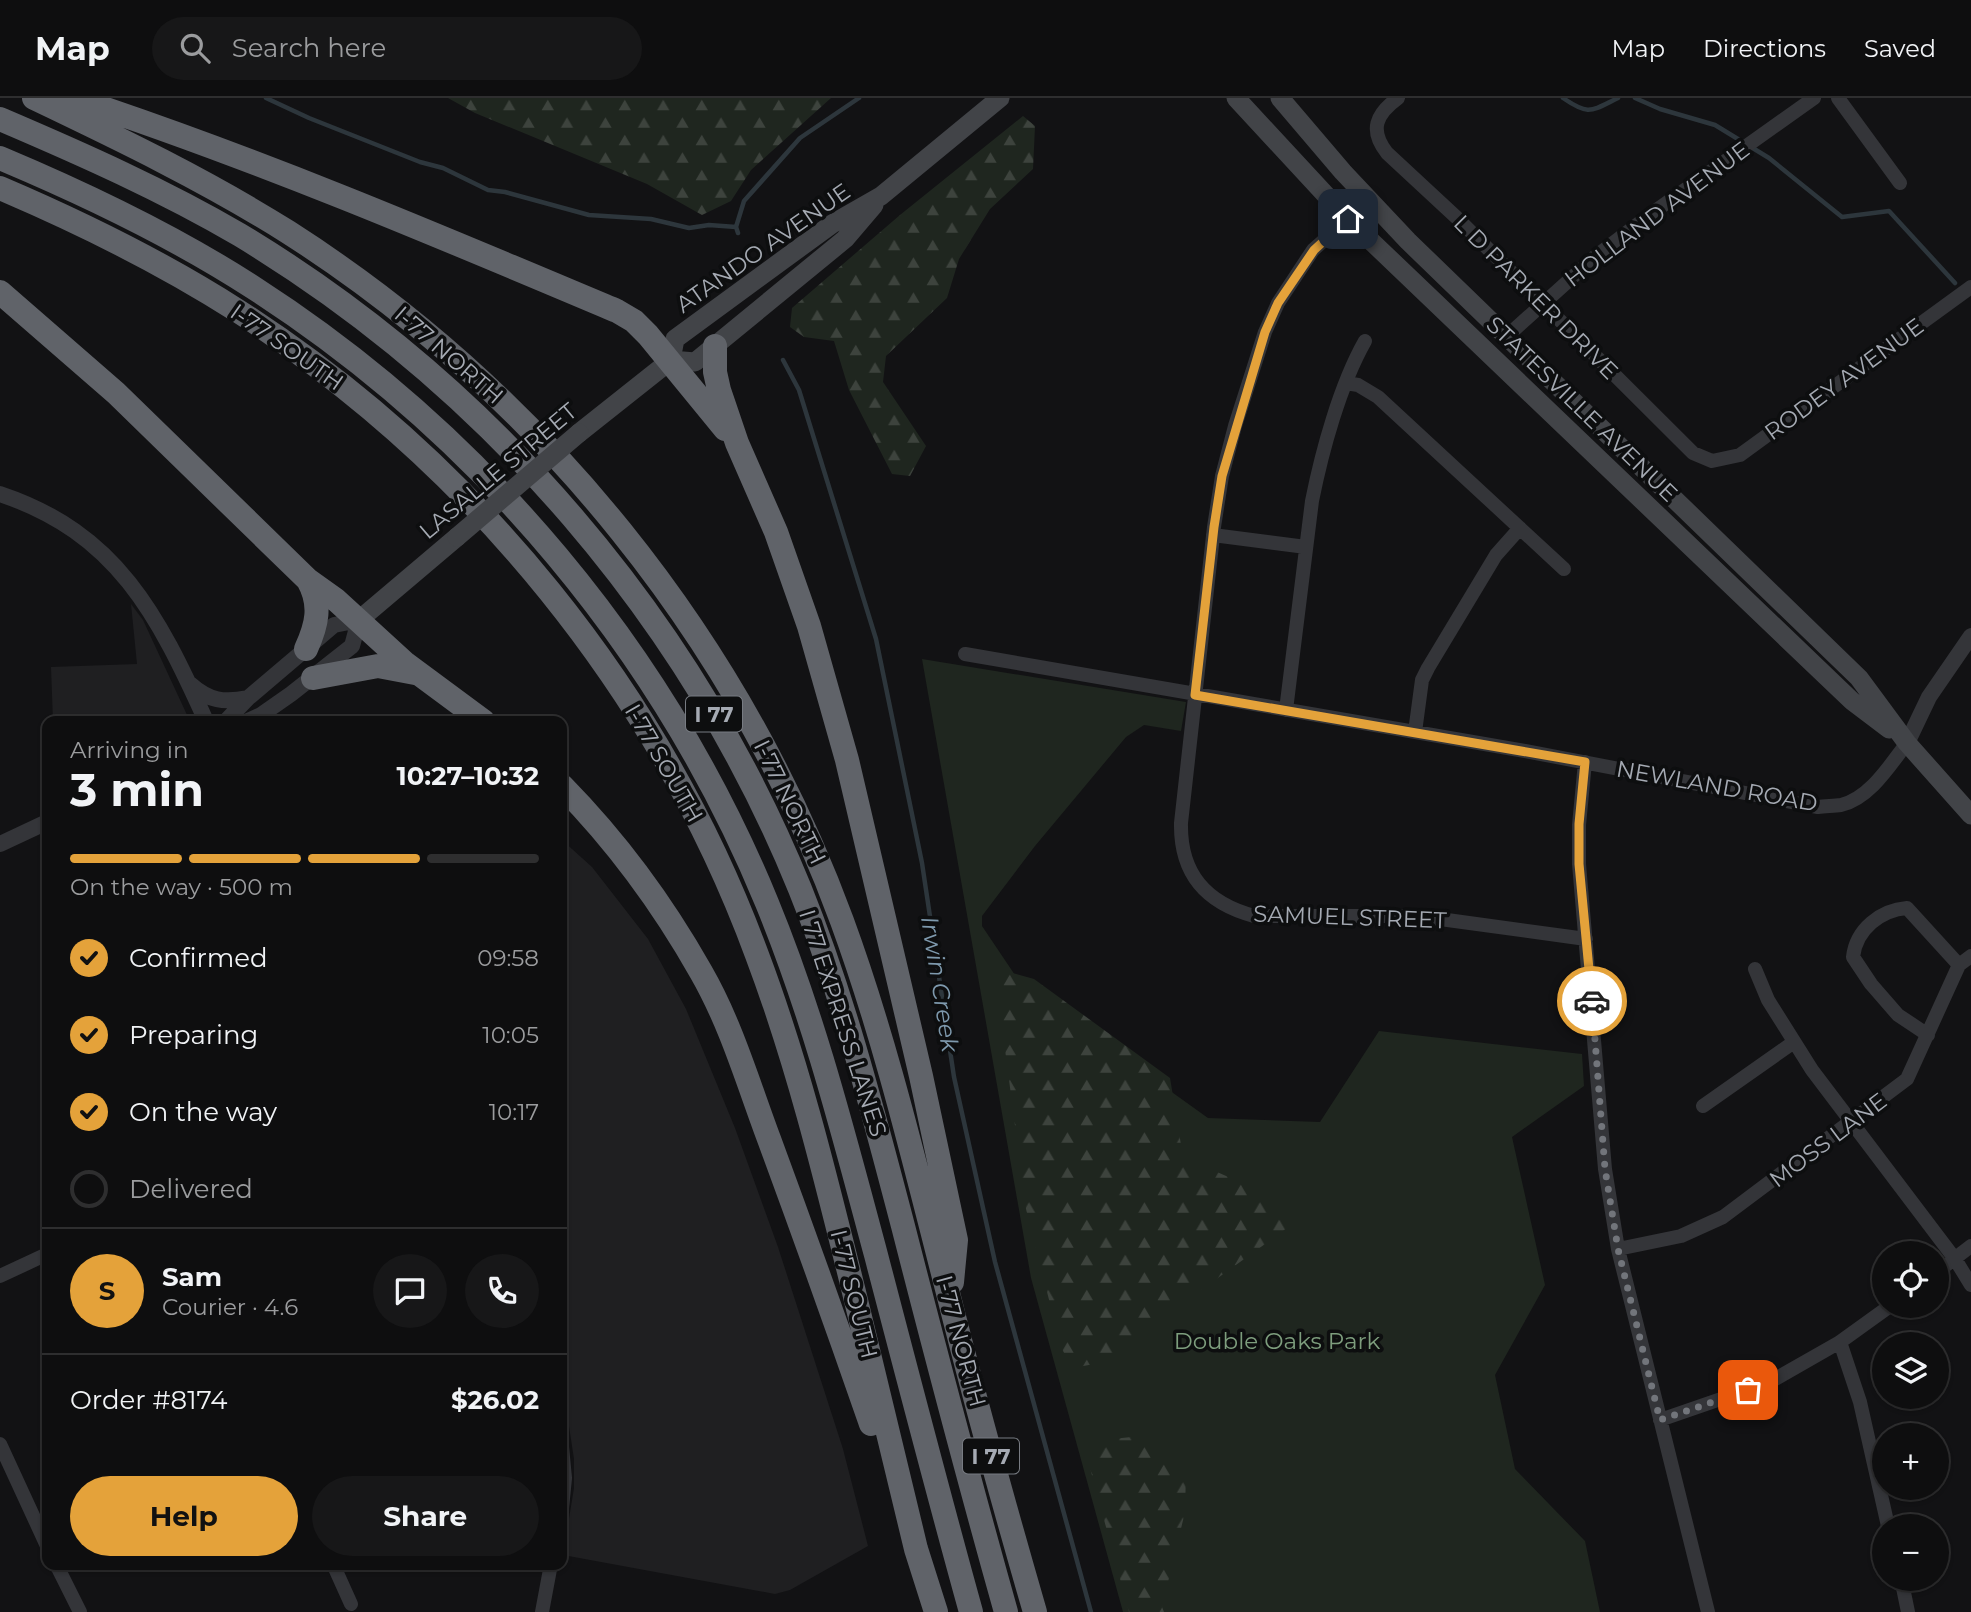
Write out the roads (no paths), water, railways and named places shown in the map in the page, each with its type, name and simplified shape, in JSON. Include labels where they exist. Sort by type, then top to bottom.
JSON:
[{"type":"highway","name":"I-77 NORTH","points":[[34,98],[149,154],[253,211],[323,256],[459,361],[521,419],[600,505],[658,578],[705,647],[751,722],[790,798],[825,877],[858,966],[886,1056],[1035,1612]]},
{"type":"highway","points":[[73,98],[286,173],[617,311],[642,328],[737,443]]},
{"type":"highway","name":"I 77 EXPRESS LANES","points":[[0,119],[136,179],[206,216],[296,271],[374,328],[451,391],[532,471],[585,531],[659,628],[704,698],[746,774],[783,849],[824,952],[869,1098],[1006,1612]]},
{"type":"highway","name":"I 77 EXPRESS LANES","points":[[0,158],[85,195],[176,242],[252,287],[351,357],[445,438],[521,515],[582,587],[651,682],[694,754],[732,826],[766,902],[798,986],[842,1129],[971,1612]]},
{"type":"highway","name":"I-77 SOUTH","points":[[0,188],[107,237],[205,291],[292,348],[367,406],[454,486],[509,543],[568,614],[628,698],[670,767],[707,838],[741,912],[780,1020],[818,1147],[916,1549],[936,1612]]},
{"type":"highway","points":[[0,292],[116,393],[308,580],[359,620],[420,674],[476,716]]},
{"type":"highway","points":[[715,346],[716,380],[737,443],[776,532],[850,772],[956,1240],[950,1300]]},
{"type":"highway","points":[[306,649],[314,631],[318,609],[316,595],[308,580]]},
{"type":"highway","points":[[313,678],[377,666],[420,674]]},
{"type":"highway","points":[[567,791],[612,839],[643,880],[697,965],[717,1003],[805,1237],[916,1549]]},
{"type":"main road","name":"ATANDO AVENUE","points":[[881,196],[845,240],[695,362],[671,360],[676,339],[832,224],[881,196],[1000,98]]},
{"type":"main road","name":"STATESVILLE AVENUE","points":[[1236,98],[1348,219],[1853,701],[1907,743]]},
{"type":"main road","name":"STATESVILLE AVENUE","points":[[1280,98],[1343,172],[1408,241],[1859,678],[1907,743],[1971,815]]},
{"type":"main road","name":"LASALLE STREET","points":[[359,620],[579,433],[671,360]]},
{"type":"street","name":"L D PARKER DRIVE","points":[[1398,98],[1389,104],[1377,121],[1378,142],[1387,153],[1456,217],[1693,453],[1712,461]]},
{"type":"street","name":"HOLLAND AVENUE","points":[[1506,337],[1596,256],[1814,98]]},
{"type":"street","points":[[1838,98],[1900,183]]},
{"type":"street","name":"SAMUEL STREET","points":[[1348,219],[1314,250],[1278,303],[1265,332],[1226,464],[1213,535],[1181,823],[1186,859],[1195,878],[1216,901],[1233,910],[1254,916],[1418,916],[1586,939]]},
{"type":"street","name":"RODEY AVENUE","points":[[1712,461],[1740,455],[1971,287]]},
{"type":"street","points":[[1286,710],[1318,472],[1354,360],[1365,341]]},
{"type":"street","points":[[1346,383],[1358,385],[1378,397],[1564,569]]},
{"type":"street","points":[[0,494],[57,518],[76,530],[110,559],[143,600],[158,624],[204,716]]},
{"type":"street","points":[[1415,732],[1422,680],[1428,668],[1496,555],[1520,528]]},
{"type":"street","points":[[1213,535],[1306,547]]},
{"type":"street","name":"LASALLE STREET","points":[[231,716],[248,698],[334,625],[359,620],[352,646],[313,678],[259,716]]},
{"type":"street","points":[[1907,743],[1929,697],[1971,636]]},
{"type":"street","name":"NEWLAND ROAD","points":[[965,654],[1585,762],[1818,807],[1842,804],[1860,794],[1879,778],[1907,743]]},
{"type":"street","points":[[187,681],[199,692],[217,701],[248,698]]},
{"type":"street","points":[[1585,762],[1579,844],[1605,1169],[1618,1249],[1708,1612]]},
{"type":"street","points":[[0,844],[42,824]]},
{"type":"street","points":[[1928,1035],[1898,1016],[1871,984],[1853,957],[1857,939],[1882,914],[1892,909],[1907,908],[1965,961]]},
{"type":"street","name":"MOSS LANE","points":[[1618,1249],[1681,1236],[1723,1217],[1907,1079],[1965,961]]},
{"type":"street","points":[[1755,969],[1768,1000],[1794,1042],[1955,1259],[1971,1285]]},
{"type":"street","points":[[1703,1106],[1794,1042]]},
{"type":"street","points":[[1949,1263],[1971,1246]]},
{"type":"street","points":[[0,1276],[42,1256]]},
{"type":"street","points":[[1660,1420],[1770,1382],[1840,1342],[1873,1318]]},
{"type":"street","points":[[1840,1342],[1860,1402],[1885,1514]]},
{"type":"street","points":[[0,1444],[42,1535]]},
{"type":"street","points":[[59,1570],[80,1612]]},
{"type":"street","points":[[336,1570],[351,1604]]},
{"type":"street","points":[[542,1612],[550,1570]]},
{"type":"street","points":[[1903,1591],[1908,1612]]},
{"type":"waterway","points":[[266,98],[420,162],[443,168],[488,190],[505,192],[589,215],[651,219],[689,228],[709,225],[736,227]]},
{"type":"waterway","name":"Irwin Creek","points":[[738,233],[736,227],[744,201],[800,138],[859,98]]},
{"type":"waterway","points":[[1563,98],[1590,110],[1618,98]]},
{"type":"waterway","points":[[1635,98],[1660,109],[1715,125],[1769,158],[1842,217],[1889,211],[1955,283]]},
{"type":"waterway","name":"Irwin Creek","points":[[783,360],[799,390],[876,639],[922,863],[954,1077],[995,1262],[1091,1612]]},
{"type":"park label","name":"Double Oaks Park","points":[[1277,1341]]}]
